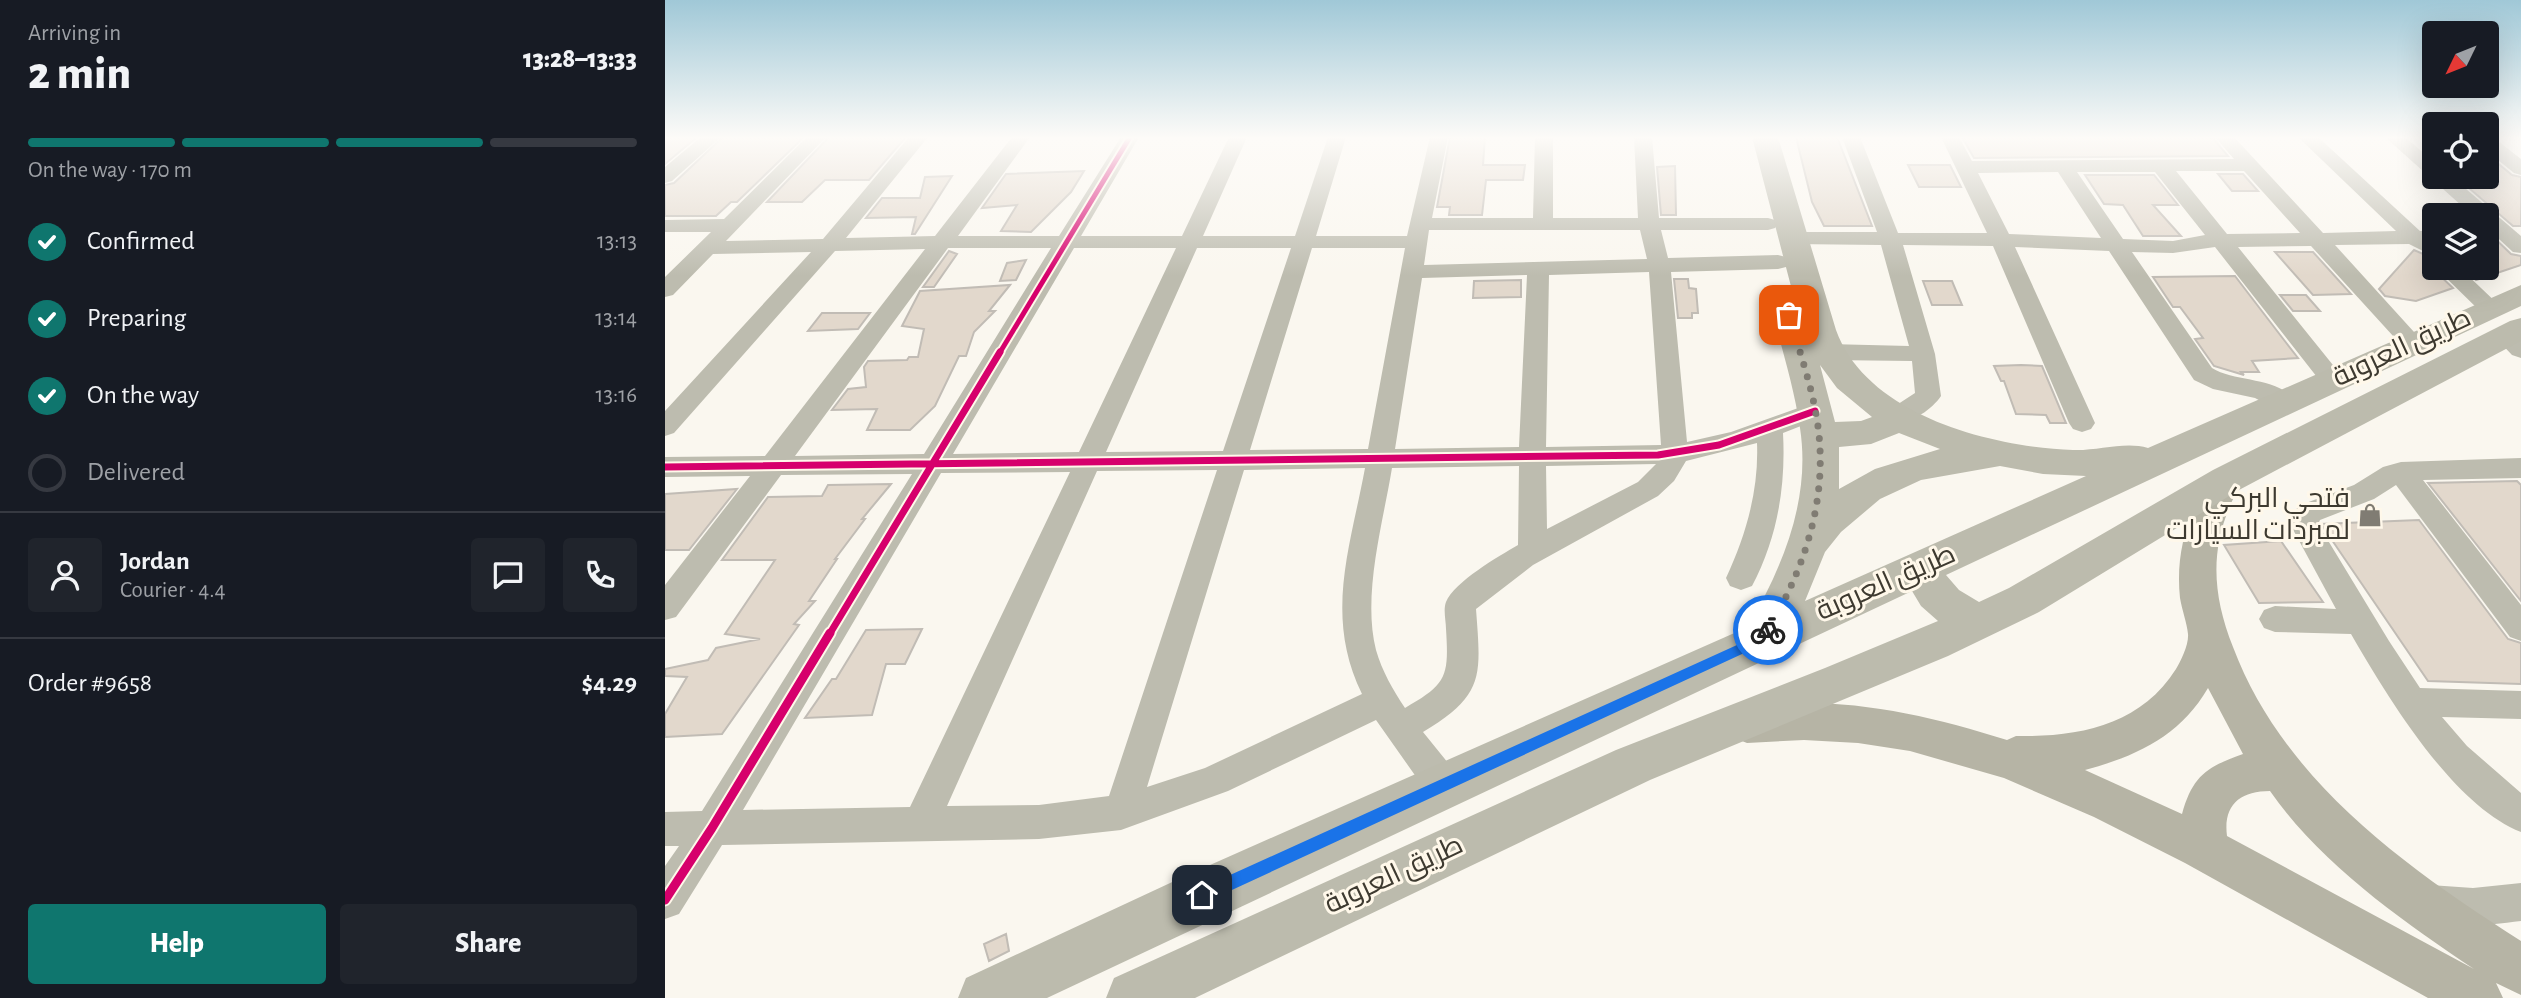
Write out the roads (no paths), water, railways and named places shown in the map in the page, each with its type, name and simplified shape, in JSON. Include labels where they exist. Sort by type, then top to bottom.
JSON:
[{"type":"highway","points":[[1761,184],[1779,241],[1828,352],[1855,386],[1898,416],[1934,433],[2014,457]]},
{"type":"highway","points":[[1763,639],[1790,590],[1809,543],[1820,475],[1817,422],[1779,241],[1771,184]]},
{"type":"highway","name":"طريق العروبة","points":[[1134,998],[1633,765],[1933,643],[1982,620],[2099,558],[2226,480],[2509,330],[2521,294]]},
{"type":"highway","name":"طريق العروبة","points":[[986,998],[1202,895],[2412,343],[2509,330]]},
{"type":"highway","points":[[1817,422],[1846,436],[1871,432],[1898,416]]},
{"type":"highway","points":[[1809,543],[1833,513],[1883,479],[1944,460],[2014,457],[2095,463],[2177,450]]},
{"type":"highway","points":[[1924,565],[1928,582],[1940,599],[1959,612],[1982,620]]},
{"type":"main road","points":[[2226,480],[2208,510],[2198,547],[2198,589],[2208,637],[2232,696],[2280,771],[2311,807],[2357,852],[2423,904],[2521,970]]},
{"type":"main road","points":[[1999,755],[2058,755],[2111,744],[2134,734],[2172,708],[2186,692],[2197,675],[2208,637]]},
{"type":"main road","points":[[1733,725],[1808,720],[1863,723],[1942,737],[1999,755],[2093,795],[2206,849],[2284,889],[2477,998]]},
{"type":"main road","points":[[2206,849],[2202,820],[2216,788],[2237,775],[2250,771],[2280,771]]},
{"type":"street","points":[[665,290],[675,270],[709,248],[726,225],[769,184]]},
{"type":"street","points":[[665,427],[827,247],[880,184]]},
{"type":"street","points":[[665,608],[986,184]]},
{"type":"street","points":[[665,900],[712,828],[1103,184]]},
{"type":"street","points":[[921,824],[1216,184]]},
{"type":"street","points":[[1121,813],[1323,184]]},
{"type":"street","points":[[1429,184],[1357,593],[1355,624],[1362,663],[1391,715],[1444,786]]},
{"type":"street","points":[[1543,184],[1543,224]]},
{"type":"street","points":[[665,829],[1060,821],[1121,813],[1179,796],[1391,715],[1446,698],[1458,684],[1462,671],[1460,605],[1471,593],[1533,551],[1648,489],[1669,469],[1675,454],[1659,265],[1649,224],[1646,184]]},
{"type":"street","points":[[1869,184],[1890,239],[1923,354],[1928,396],[1898,416]]},
{"type":"street","points":[[1974,184],[2082,423]]},
{"type":"street","points":[[2075,184],[2203,374],[2224,384],[2262,390],[2283,402]]},
{"type":"street","points":[[2175,184],[2333,380]]},
{"type":"street","points":[[2267,184],[2412,343]]},
{"type":"street","points":[[2361,184],[2422,235]]},
{"type":"street","points":[[2454,189],[2471,203]]},
{"type":"street","points":[[709,248],[941,242],[1305,242],[1543,224],[1649,224],[1779,241],[2001,240],[2179,247],[2220,241],[2422,238]]},
{"type":"street","points":[[665,226],[726,225]]},
{"type":"street","points":[[2499,226],[2517,240]]},
{"type":"street","points":[[2499,238],[2517,240]]},
{"type":"street","points":[[1412,272],[1659,265],[1779,241]]},
{"type":"street","points":[[1533,551],[1532,457],[1538,268]]},
{"type":"street","points":[[2459,280],[2509,330]]},
{"type":"street","points":[[1828,352],[1923,354]]},
{"type":"street","points":[[665,467],[1675,454],[1716,447],[1770,430],[1817,422]]},
{"type":"street","points":[[1741,578],[1766,511],[1772,468],[1770,430]]},
{"type":"street","points":[[2521,468],[2401,472],[2387,476],[2357,495],[2313,509],[2305,518],[2309,537],[2411,702],[2443,746],[2464,769],[2521,815]]},
{"type":"street","points":[[2401,472],[2521,628]]},
{"type":"street","points":[[2275,619],[2360,622]]},
{"type":"street","points":[[2411,702],[2521,705]]},
{"type":"street","points":[[2423,904],[2473,907],[2521,902]]},
{"type":"place","name":"فتحي البركي لمبردات السيارات","points":[[2370,515]]}]
